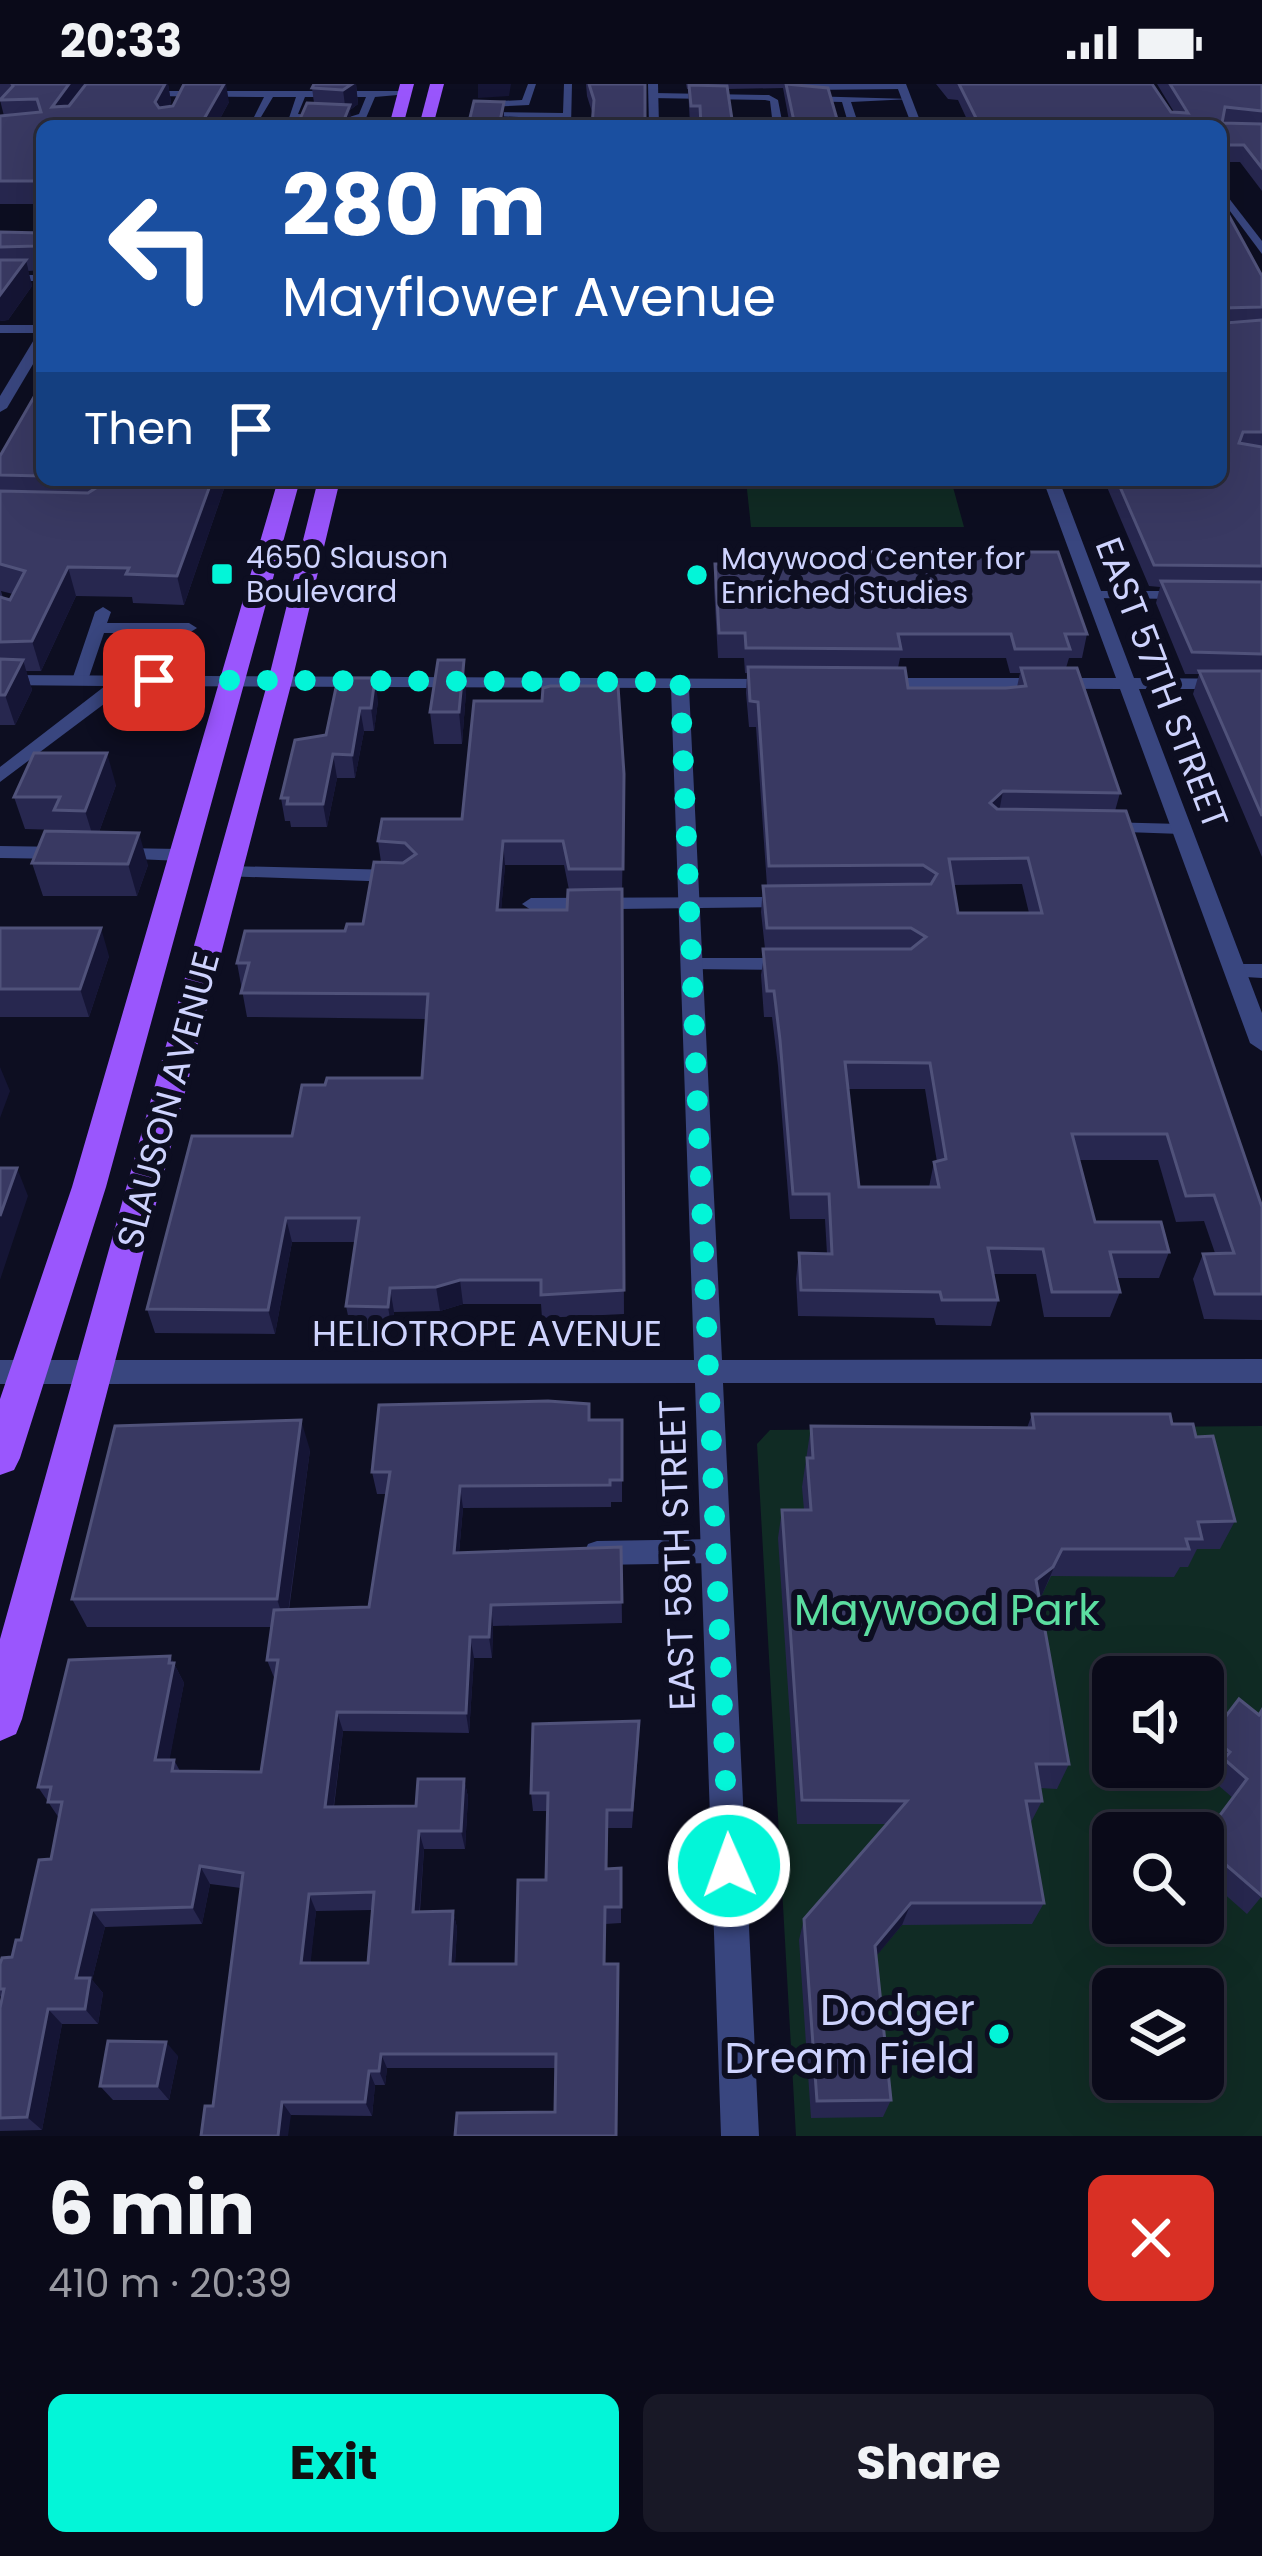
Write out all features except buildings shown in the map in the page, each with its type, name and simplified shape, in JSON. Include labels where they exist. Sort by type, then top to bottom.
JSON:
[{"type":"main road","points":[[428,120],[437,84]]},
{"type":"main road","points":[[398,120],[406,89]]},
{"type":"main road","name":"SLAUSON AVENUE","points":[[0,1458],[13,1372],[89,1186],[287,486]]},
{"type":"main road","name":"SLAUSON AVENUE","points":[[0,1719],[280,681],[327,486]]},
{"type":"street","points":[[903,90],[915,120]]},
{"type":"street","points":[[1227,200],[1262,250]]},
{"type":"street","points":[[0,329],[36,332]]},
{"type":"street","points":[[0,408],[36,344]]},
{"type":"street","name":"EAST 57TH STREET","points":[[1053,486],[1262,1043]]},
{"type":"street","points":[[0,680],[798,683]]},
{"type":"street","points":[[0,776],[124,680]]},
{"type":"street","name":"EAST 58TH STREET","points":[[680,682],[740,2136]]},
{"type":"street","points":[[845,683],[1262,684]]},
{"type":"street","name":"HELIOTROPE AVENUE","points":[[13,1372],[708,1367],[1262,1371]]},
{"type":"lane","points":[[526,103],[532,84]]},
{"type":"lane","points":[[567,120],[568,84]]},
{"type":"lane","points":[[800,87],[903,90],[845,99],[802,99],[800,87]]},
{"type":"lane","points":[[176,109],[186,89]]},
{"type":"lane","points":[[137,94],[186,89],[372,94],[406,89]]},
{"type":"lane","points":[[654,90],[774,100],[777,120]]},
{"type":"lane","points":[[258,119],[271,94]]},
{"type":"lane","points":[[302,94],[292,116],[336,120]]},
{"type":"lane","points":[[350,120],[363,116],[372,94]]},
{"type":"lane","points":[[845,99],[852,120]]},
{"type":"lane","points":[[549,120],[478,116],[483,104],[568,103]]},
{"type":"lane","points":[[0,278],[36,278]]},
{"type":"lane","points":[[1094,595],[1194,596]]},
{"type":"lane","points":[[80,680],[100,620],[189,628]]},
{"type":"lane","points":[[1089,827],[1181,829]]},
{"type":"lane","points":[[0,852],[180,855]]},
{"type":"lane","points":[[228,872],[406,877]]},
{"type":"lane","points":[[531,904],[801,903]]},
{"type":"lane","points":[[691,964],[820,965]]},
{"type":"lane","points":[[1235,971],[1262,970]]},
{"type":"lane","points":[[561,1553],[716,1551]]},
{"type":"green space","points":[[747,486],[953,486],[964,527],[751,527]]},
{"type":"green space","name":"Maywood Park","points":[[1262,1426],[1262,2136],[796,2136],[757,1444],[770,1430]]},
{"type":"place","name":"4650 Slauson Boulevard","points":[[222,574]]},
{"type":"place","name":"Maywood Center for Enriched Studies","points":[[697,575]]},
{"type":"place","name":"Dodger Dream Field","points":[[999,2034]]},
{"type":"route","points":[[154,680],[680,682],[729,1866]]}]
